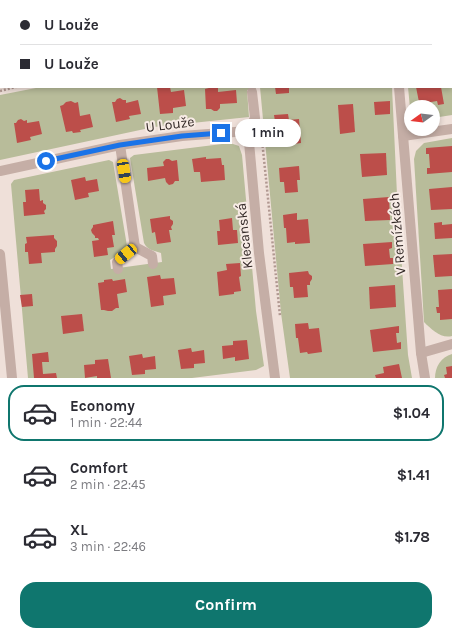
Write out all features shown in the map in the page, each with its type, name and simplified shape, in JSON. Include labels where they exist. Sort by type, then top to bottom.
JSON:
[{"type":"street","name":"V Remízkách","points":[[399,88],[421,353],[425,378]]},
{"type":"street","name":"Klecanská","points":[[252,92],[255,118],[248,131],[259,253],[273,378]]},
{"type":"street","points":[[403,136],[452,128]]},
{"type":"street","name":"U Louže","points":[[0,171],[120,145],[182,136],[248,131]]},
{"type":"street","points":[[120,145],[135,247]]},
{"type":"street","points":[[135,247],[152,256],[153,264]]},
{"type":"street","points":[[118,268],[117,262],[135,247]]},
{"type":"street","points":[[0,254],[12,378]]},
{"type":"street","points":[[421,353],[452,344]]},
{"type":"path","points":[[0,90],[11,88]]},
{"type":"path","points":[[261,125],[280,322]]},
{"type":"green space","points":[[36,88],[256,89],[247,90],[249,117],[154,127],[0,160],[0,95]]},
{"type":"green space","points":[[260,88],[392,88],[397,195],[408,355],[412,378],[290,378],[281,313]]},
{"type":"green space","points":[[408,88],[452,88],[452,115],[440,117],[440,100],[409,100]]},
{"type":"green space","points":[[452,138],[452,336],[448,337],[436,333],[424,322],[414,159],[416,151],[424,143]]},
{"type":"green space","points":[[230,143],[239,146],[242,155],[256,311],[264,366],[256,370],[192,378],[28,378],[11,184],[14,180],[109,160],[113,162],[127,246],[125,251],[110,260],[111,269],[162,262],[161,253],[149,249],[144,243],[130,158],[134,155]]},
{"type":"green space","points":[[452,354],[452,378],[435,378],[439,363],[445,357]]},
{"type":"building","points":[[157,88],[170,88],[171,92],[184,90],[186,106],[173,108],[173,113],[160,114]]},
{"type":"building","points":[[218,88],[218,92],[236,90],[237,103],[220,104],[220,108],[217,111],[206,109],[205,89]]},
{"type":"building","points":[[275,88],[289,88],[289,93],[276,94]]},
{"type":"building","points":[[416,88],[441,88],[444,104],[440,105],[440,100],[419,100]]},
{"type":"building","points":[[120,98],[126,100],[126,103],[138,100],[141,114],[129,116],[130,119],[116,122],[112,102],[115,102]]},
{"type":"building","points":[[71,101],[75,103],[78,102],[80,116],[90,114],[93,127],[80,130],[81,132],[66,132],[60,106]]},
{"type":"building","points":[[390,101],[390,114],[375,115],[374,102]]},
{"type":"building","points":[[353,104],[355,132],[340,134],[338,105]]},
{"type":"building","points":[[288,114],[289,120],[299,119],[301,143],[286,145],[286,142],[279,143],[274,115]]},
{"type":"building","points":[[21,119],[24,121],[27,120],[27,123],[39,121],[42,134],[30,137],[31,140],[17,143],[14,123]]},
{"type":"building","points":[[452,146],[452,172],[427,174],[427,168],[430,168],[429,154],[426,154],[426,148]]},
{"type":"building","points":[[386,153],[387,175],[362,177],[360,154]]},
{"type":"building","points":[[206,157],[206,159],[221,158],[222,165],[224,165],[225,180],[201,182],[200,172],[194,172],[192,159]]},
{"type":"building","points":[[166,159],[172,161],[177,160],[179,181],[175,181],[173,184],[169,185],[165,178],[148,181],[147,168],[164,166],[163,162]]},
{"type":"building","points":[[299,166],[300,180],[297,180],[298,192],[285,193],[284,182],[280,182],[279,168]]},
{"type":"building","points":[[85,177],[86,181],[97,179],[99,191],[88,193],[89,197],[75,200],[71,180]]},
{"type":"building","points":[[452,187],[452,209],[431,210],[429,189]]},
{"type":"building","points":[[39,189],[40,201],[43,200],[43,203],[46,205],[46,209],[44,211],[45,214],[24,216],[23,202],[26,202],[25,190]]},
{"type":"building","points":[[389,197],[390,220],[365,221],[363,199]]},
{"type":"building","points":[[297,213],[297,220],[308,219],[310,243],[287,243],[283,215]]},
{"type":"building","points":[[170,216],[170,219],[173,221],[171,227],[172,230],[169,230],[171,242],[157,244],[155,232],[152,233],[150,219]]},
{"type":"building","points":[[232,218],[233,230],[237,230],[238,243],[218,245],[217,231],[220,231],[219,220]]},
{"type":"building","points":[[113,221],[115,235],[112,235],[114,247],[107,248],[108,255],[94,257],[92,241],[99,240],[98,238],[95,238],[92,233],[91,230],[93,225]]},
{"type":"building","points":[[442,222],[442,225],[452,224],[452,238],[435,239],[434,223]]},
{"type":"building","points":[[54,235],[54,238],[57,241],[55,252],[41,253],[42,263],[29,264],[28,252],[25,252],[25,244],[27,243],[26,237]]},
{"type":"building","points":[[392,242],[392,248],[389,249],[390,258],[393,258],[393,264],[365,266],[363,244]]},
{"type":"building","points":[[452,254],[452,276],[435,277],[433,255]]},
{"type":"building","points":[[240,263],[241,276],[239,277],[241,291],[234,292],[234,294],[219,296],[217,272],[227,270],[226,264]]},
{"type":"building","points":[[308,271],[312,276],[312,279],[310,285],[307,285],[308,297],[294,298],[293,287],[290,287],[289,273]]},
{"type":"building","points":[[160,275],[161,279],[174,278],[176,294],[163,296],[164,305],[151,307],[147,277]]},
{"type":"building","points":[[112,279],[113,281],[125,279],[127,292],[117,294],[119,308],[112,311],[101,310],[98,283],[104,282],[104,280]]},
{"type":"building","points":[[395,285],[396,307],[370,309],[369,287]]},
{"type":"building","points":[[452,289],[452,319],[440,320],[440,313],[437,313],[436,307],[439,307],[438,290]]},
{"type":"building","points":[[32,294],[33,306],[22,307],[20,295]]},
{"type":"building","points":[[82,314],[84,331],[63,334],[61,316]]},
{"type":"building","points":[[308,323],[309,329],[319,328],[322,352],[308,354],[307,352],[300,353],[298,338],[296,338],[295,324]]},
{"type":"building","points":[[399,326],[399,333],[396,333],[397,343],[401,342],[401,349],[373,352],[370,330]]},
{"type":"building","points":[[247,340],[249,359],[235,361],[235,357],[223,359],[222,346],[233,345],[233,341]]},
{"type":"building","points":[[191,348],[192,352],[204,350],[205,363],[194,364],[194,368],[181,369],[178,350]]},
{"type":"building","points":[[48,352],[49,362],[42,362],[43,374],[56,373],[57,378],[34,378],[32,354]]},
{"type":"building","points":[[142,354],[143,358],[155,356],[156,369],[145,370],[145,374],[132,375],[129,356]]},
{"type":"building","points":[[108,359],[111,378],[97,378],[97,376],[85,378],[84,365],[95,364],[95,360]]},
{"type":"building","points":[[399,364],[402,378],[376,378],[375,375],[384,373],[383,367]]},
{"type":"building","points":[[452,366],[452,378],[445,378],[444,375],[447,374],[446,367]]},
{"type":"route","points":[[46,161],[120,145],[182,136],[221,133]]}]
